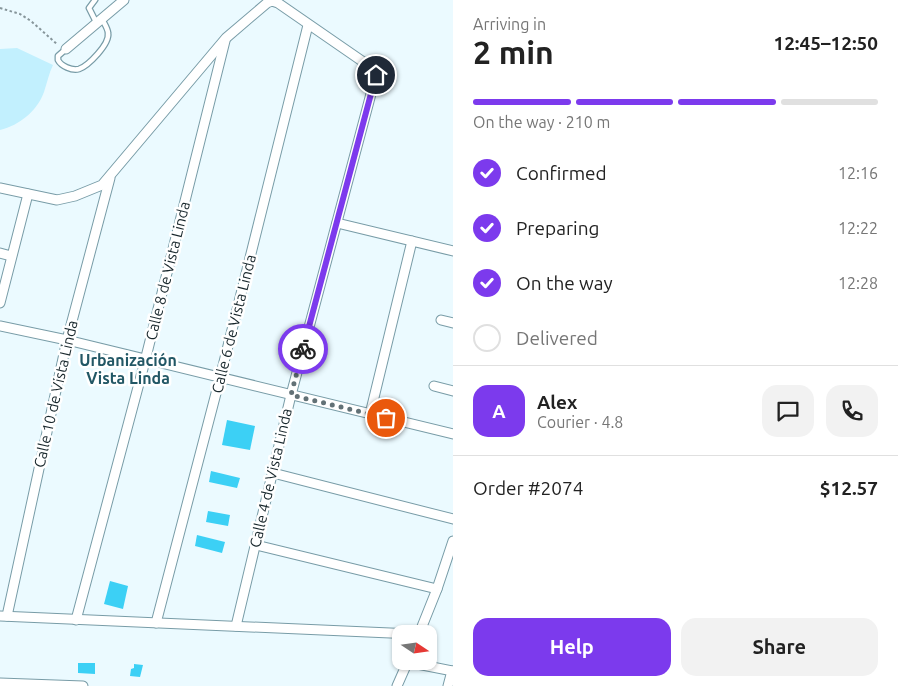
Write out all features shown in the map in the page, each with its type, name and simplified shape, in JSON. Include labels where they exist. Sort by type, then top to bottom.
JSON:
[{"type":"street","points":[[66,49],[124,0]]},
{"type":"street","points":[[0,188],[57,200],[75,196],[102,185],[226,38],[267,3],[272,1],[278,3],[308,25]]},
{"type":"street","name":"Calle 4 de Vista Linda","points":[[236,626],[291,395],[376,75],[375,70],[308,25]]},
{"type":"street","name":"Calle 6 de Vista Linda","points":[[156,623],[220,378],[308,25]]},
{"type":"street","name":"Calle 8 de Vista Linda","points":[[76,620],[145,361],[226,38]]},
{"type":"street","name":"Calle 10 de Vista Linda","points":[[4,616],[67,340],[111,174]]},
{"type":"street","points":[[0,303],[28,194]]},
{"type":"street","points":[[337,223],[453,251]]},
{"type":"street","points":[[370,414],[412,241]]},
{"type":"street","points":[[0,253],[11,256]]},
{"type":"street","points":[[441,320],[453,323]]},
{"type":"street","points":[[0,326],[67,340],[145,361],[453,434]]},
{"type":"street","points":[[434,386],[453,391]]},
{"type":"street","points":[[273,473],[453,519]]},
{"type":"street","points":[[423,625],[453,541]]},
{"type":"street","points":[[256,545],[437,589]]},
{"type":"street","points":[[4,616],[392,633]]},
{"type":"street","points":[[438,668],[452,671],[448,686]]},
{"type":"street","points":[[397,686],[403,670]]},
{"type":"street","points":[[0,683],[83,686]]},
{"type":"lane","points":[[66,49],[58,56],[58,60],[70,68],[78,69],[105,47],[108,33],[89,8],[95,0]]},
{"type":"path","points":[[0,8],[20,14],[31,20],[54,43],[66,49]]},
{"type":"shaded area","points":[[17,48],[53,65],[44,92],[37,105],[21,121],[0,130],[0,49]]},
{"type":"building","points":[[227,420],[255,426],[250,450],[222,445]]},
{"type":"building","points":[[211,471],[240,478],[237,488],[209,482]]},
{"type":"building","points":[[208,511],[230,515],[228,526],[206,522]]},
{"type":"building","points":[[197,535],[225,542],[222,553],[195,546]]},
{"type":"building","points":[[110,581],[128,586],[123,609],[104,604]]},
{"type":"building","points":[[78,663],[95,663],[95,674],[78,673]]},
{"type":"building","points":[[134,664],[143,665],[140,677],[130,676]]},
{"type":"way so far","points":[[303,349],[291,395],[386,418]]},
{"type":"district","name":"Urbanización Vista Linda","points":[[128,369]]},
{"type":"route","points":[[303,349],[376,75]]}]
